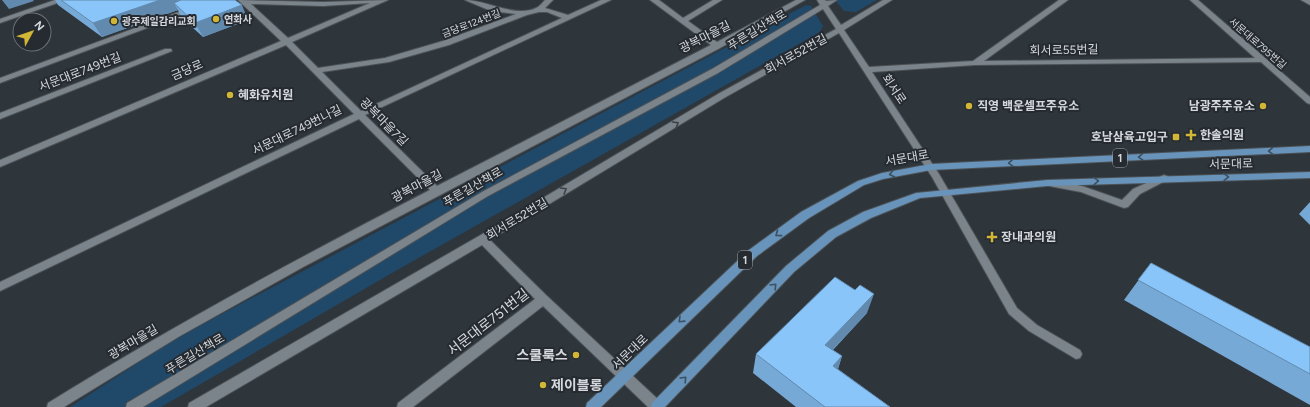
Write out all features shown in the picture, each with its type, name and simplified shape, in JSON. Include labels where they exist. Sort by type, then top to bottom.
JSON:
[{"type":"main road","name":"서문대로","points":[[592,407],[753,253],[805,215],[861,183],[882,176],[931,167],[1310,149]]},
{"type":"main road","name":"서문대로","points":[[657,407],[790,269],[832,234],[867,215],[919,195],[1047,183],[1164,178],[1310,175]]},
{"type":"street","points":[[0,20],[62,0]]},
{"type":"street","points":[[0,81],[218,0]]},
{"type":"street","name":"광복마을7길","points":[[243,1],[323,4],[383,0]]},
{"type":"street","name":"금당로","points":[[0,164],[383,0]]},
{"type":"street","name":"금당로124번길","points":[[469,0],[494,9],[525,13]]},
{"type":"street","points":[[539,10],[549,0]]},
{"type":"street","name":"서문대로749번나길","points":[[0,287],[359,114],[607,0]]},
{"type":"street","points":[[654,0],[716,46]]},
{"type":"street","points":[[683,21],[718,0]]},
{"type":"street","name":"광복마을길","points":[[53,407],[189,324],[435,190],[716,46],[801,0]]},
{"type":"street","name":"회서로52번길","points":[[194,407],[483,239],[721,96],[840,30],[888,0]]},
{"type":"street","points":[[975,63],[1064,0]]},
{"type":"street","name":"서문대로795번길","points":[[1194,0],[1261,60],[1310,101]]},
{"type":"street","points":[[1305,0],[1310,3]]},
{"type":"street","name":"광복마을7길","points":[[243,1],[286,41],[435,190]]},
{"type":"street","name":"회서로","points":[[826,2],[840,30],[931,167],[1013,311],[1033,328],[1076,354]]},
{"type":"street","name":"푸른길산책로","points":[[132,407],[485,194],[715,71],[826,2]]},
{"type":"street","name":"금당로124번길","points":[[316,71],[386,60],[478,32],[525,13],[539,10],[548,10],[568,18]]},
{"type":"street","name":"서문대로749번길","points":[[0,116],[168,51]]},
{"type":"street","name":"회서로55번길","points":[[866,70],[975,63],[1261,60]]},
{"type":"street","points":[[1047,183],[1082,189],[1124,204],[1127,198],[1164,178]]},
{"type":"street","points":[[483,239],[543,299]]},
{"type":"street","name":"서문대로751번길","points":[[403,407],[543,299],[657,407]]},
{"type":"shaded area","points":[[835,0],[877,0],[856,12],[844,11]]},
{"type":"shaded area","points":[[806,5],[811,6],[823,26],[820,32],[399,269],[161,407],[70,407],[161,348],[199,326]]},
{"type":"building","points":[[61,0],[160,0],[93,23]]},
{"type":"building","points":[[181,0],[235,0],[242,5],[195,23],[174,3]]},
{"type":"building","points":[[1151,263],[1310,347],[1310,374],[1138,280]]},
{"type":"building","points":[[835,277],[855,290],[860,285],[874,294],[825,345],[842,356],[833,366],[890,407],[825,407],[756,354]]},
{"type":"place","name":"연화사","points":[[216,19]]},
{"type":"place","name":"광주제일감리교회","points":[[114,21]]},
{"type":"place","name":"혜화유치원","points":[[230,95]]},
{"type":"place","name":"직영 백운셀프주유소","points":[[969,106]]},
{"type":"place","name":"남광주주유소","points":[[1263,106]]},
{"type":"place","name":"한솔의원","points":[[1191,135]]},
{"type":"place","name":"호남삼육고입구","points":[[1176,137]]},
{"type":"place","name":"장내과의원","points":[[992,237]]},
{"type":"place","name":"스쿨룩스","points":[[576,355]]},
{"type":"place","name":"제이블롱","points":[[543,385]]}]
